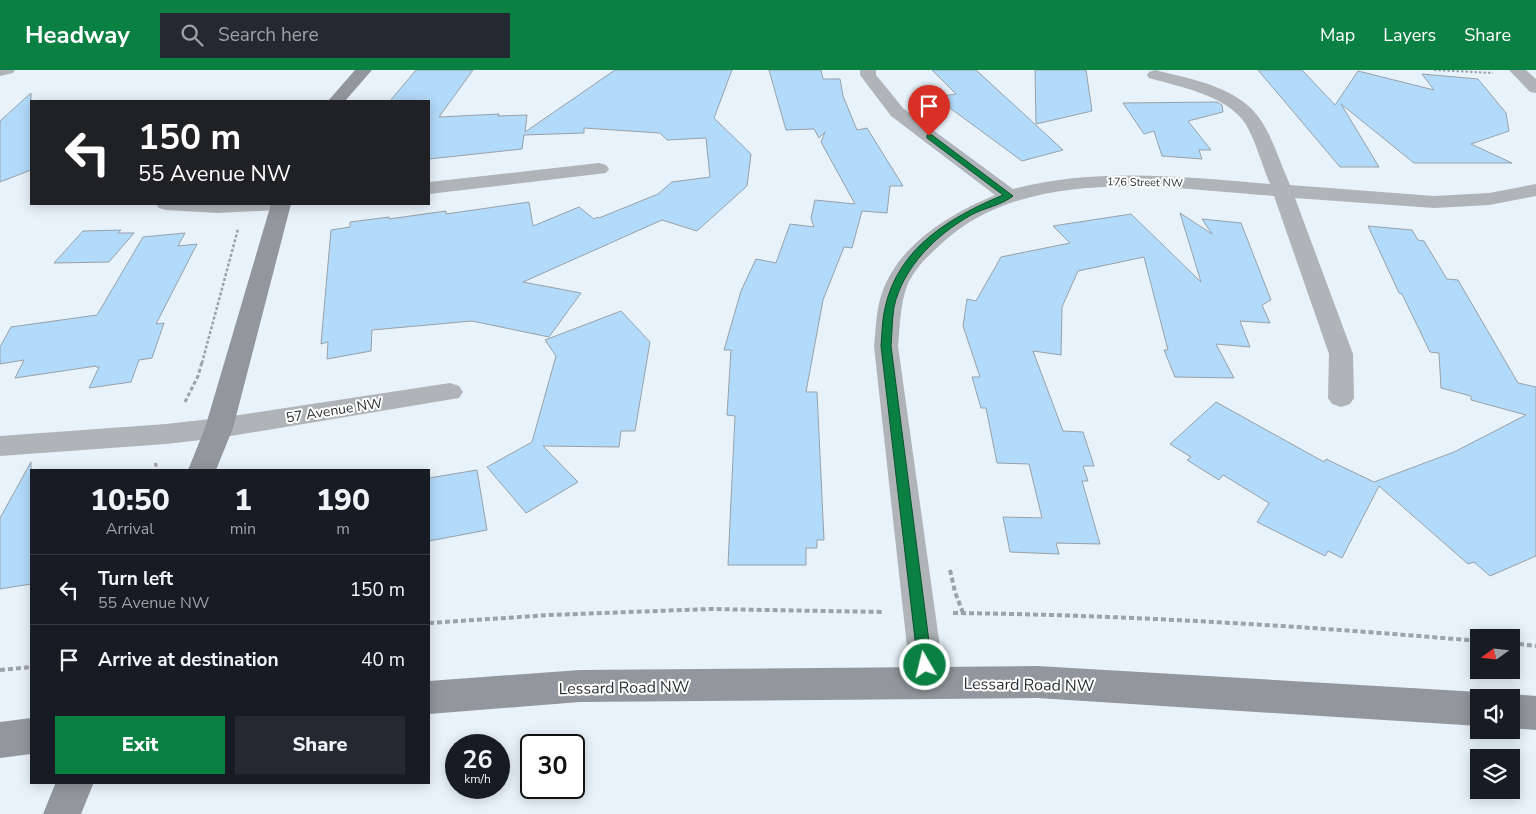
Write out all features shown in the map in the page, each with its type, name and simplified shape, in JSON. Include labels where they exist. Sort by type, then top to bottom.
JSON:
[{"type":"main road","points":[[337,100],[364,70]]},
{"type":"main road","points":[[202,469],[219,428],[281,205]]},
{"type":"main road","name":"Lessard Road NW","points":[[430,698],[580,686],[1037,682],[1470,708]]},
{"type":"main road","points":[[1520,711],[1536,712]]},
{"type":"main road","points":[[0,740],[30,736]]},
{"type":"main road","points":[[62,814],[74,784]]},
{"type":"street","points":[[0,70],[7,70]]},
{"type":"street","points":[[868,70],[868,75],[897,112],[1009,196]]},
{"type":"street","points":[[1520,73],[1536,88]]},
{"type":"street","points":[[1155,75],[1204,87],[1227,99],[1244,111],[1254,123],[1282,190],[1341,354],[1341,398]]},
{"type":"street","points":[[430,188],[599,169]]},
{"type":"street","name":"176 Street NW","points":[[928,683],[886,346],[889,308],[896,286],[907,266],[929,242],[948,226],[969,213],[1009,196],[1049,187],[1116,181],[1168,182],[1434,202],[1489,199],[1536,190]]},
{"type":"street","points":[[183,205],[218,207],[257,205]]},
{"type":"street","name":"57 Avenue NW","points":[[0,446],[166,434],[219,428],[450,392]]},
{"type":"path","points":[[1434,70],[1520,73]]},
{"type":"path","points":[[180,407],[189,396],[198,376],[238,235],[236,223]]},
{"type":"path","points":[[155,462],[158,469]]},
{"type":"path","points":[[950,569],[955,592],[963,613],[1161,618],[1324,627],[1470,640]]},
{"type":"path","points":[[430,624],[550,615],[700,610],[877,612]]},
{"type":"path","points":[[1520,645],[1536,646]]},
{"type":"path","points":[[0,670],[30,667]]},
{"type":"building","points":[[416,70],[473,70],[439,117],[499,114],[498,116],[527,115],[525,132],[615,70],[732,70],[714,118],[751,154],[747,186],[697,231],[662,220],[523,282],[581,293],[549,337],[472,321],[372,330],[371,351],[327,359],[328,342],[321,344],[331,230],[350,227],[350,222],[446,211],[446,214],[529,202],[533,226],[579,207],[594,219],[658,194],[672,182],[710,177],[706,138],[667,140],[660,133],[584,128],[584,133],[524,135],[522,149],[430,159],[430,100],[391,100]]},
{"type":"building","points":[[769,70],[821,70],[823,79],[840,79],[843,96],[857,130],[867,128],[903,186],[890,186],[887,213],[862,211],[852,248],[844,247],[823,300],[806,392],[817,392],[824,540],[817,540],[817,548],[806,548],[806,565],[728,565],[735,416],[727,415],[731,350],[724,350],[741,291],[756,259],[776,263],[790,224],[814,227],[811,218],[815,200],[855,204],[821,142],[825,132],[819,138],[814,129],[786,130]]},
{"type":"building","points":[[932,70],[976,70],[1063,150],[1022,161],[935,97],[956,94]]},
{"type":"building","points":[[1035,70],[1086,70],[1092,111],[1036,124]]},
{"type":"building","points":[[1258,70],[1302,70],[1335,105],[1358,71],[1434,90],[1422,74],[1478,79],[1506,113],[1509,131],[1471,144],[1512,163],[1414,163],[1341,104],[1379,167],[1340,167]]},
{"type":"building","points":[[31,93],[30,170],[0,182],[0,121]]},
{"type":"building","points":[[1217,102],[1222,105],[1223,112],[1188,121],[1211,150],[1199,150],[1202,159],[1162,156],[1154,131],[1144,134],[1123,103]]},
{"type":"building","points":[[1180,213],[1212,234],[1202,219],[1241,223],[1271,300],[1262,305],[1270,323],[1240,321],[1250,347],[1216,344],[1234,378],[1175,377],[1164,350],[1168,350],[1144,257],[1078,271],[1062,307],[1061,355],[1033,351],[1063,431],[1083,432],[1094,466],[1083,466],[1088,481],[1082,481],[1100,544],[1056,543],[1059,554],[1010,552],[1003,517],[1042,518],[1029,464],[997,463],[986,408],[981,408],[972,377],[980,377],[963,326],[967,299],[976,301],[1001,257],[1070,243],[1053,226],[1131,214],[1201,282]]},
{"type":"building","points":[[1368,226],[1412,230],[1418,240],[1424,241],[1447,279],[1458,280],[1518,383],[1536,387],[1536,556],[1490,576],[1474,562],[1468,564],[1379,486],[1342,558],[1328,551],[1325,556],[1257,522],[1269,503],[1223,475],[1219,480],[1187,460],[1191,457],[1170,444],[1216,402],[1324,462],[1326,459],[1374,482],[1454,452],[1526,415],[1471,400],[1471,396],[1441,388],[1439,353],[1430,352],[1402,294],[1399,293]]},
{"type":"building","points":[[121,230],[118,233],[134,233],[109,262],[54,263],[83,231]]},
{"type":"building","points":[[185,233],[178,246],[197,244],[156,324],[164,323],[152,358],[139,360],[131,382],[89,388],[99,367],[96,366],[15,378],[24,360],[0,364],[0,347],[11,327],[97,315],[143,237]]},
{"type":"building","points":[[621,311],[650,342],[635,431],[621,431],[619,447],[543,446],[578,482],[526,513],[487,467],[532,442],[556,356],[545,340]]},
{"type":"building","points":[[31,462],[30,584],[0,589],[0,518]]},
{"type":"building","points":[[477,470],[487,530],[430,541],[430,478]]},
{"type":"route","points":[[925,665],[886,346],[889,308],[896,286],[907,266],[929,242],[948,226],[969,213],[1009,196],[929,136]]}]
